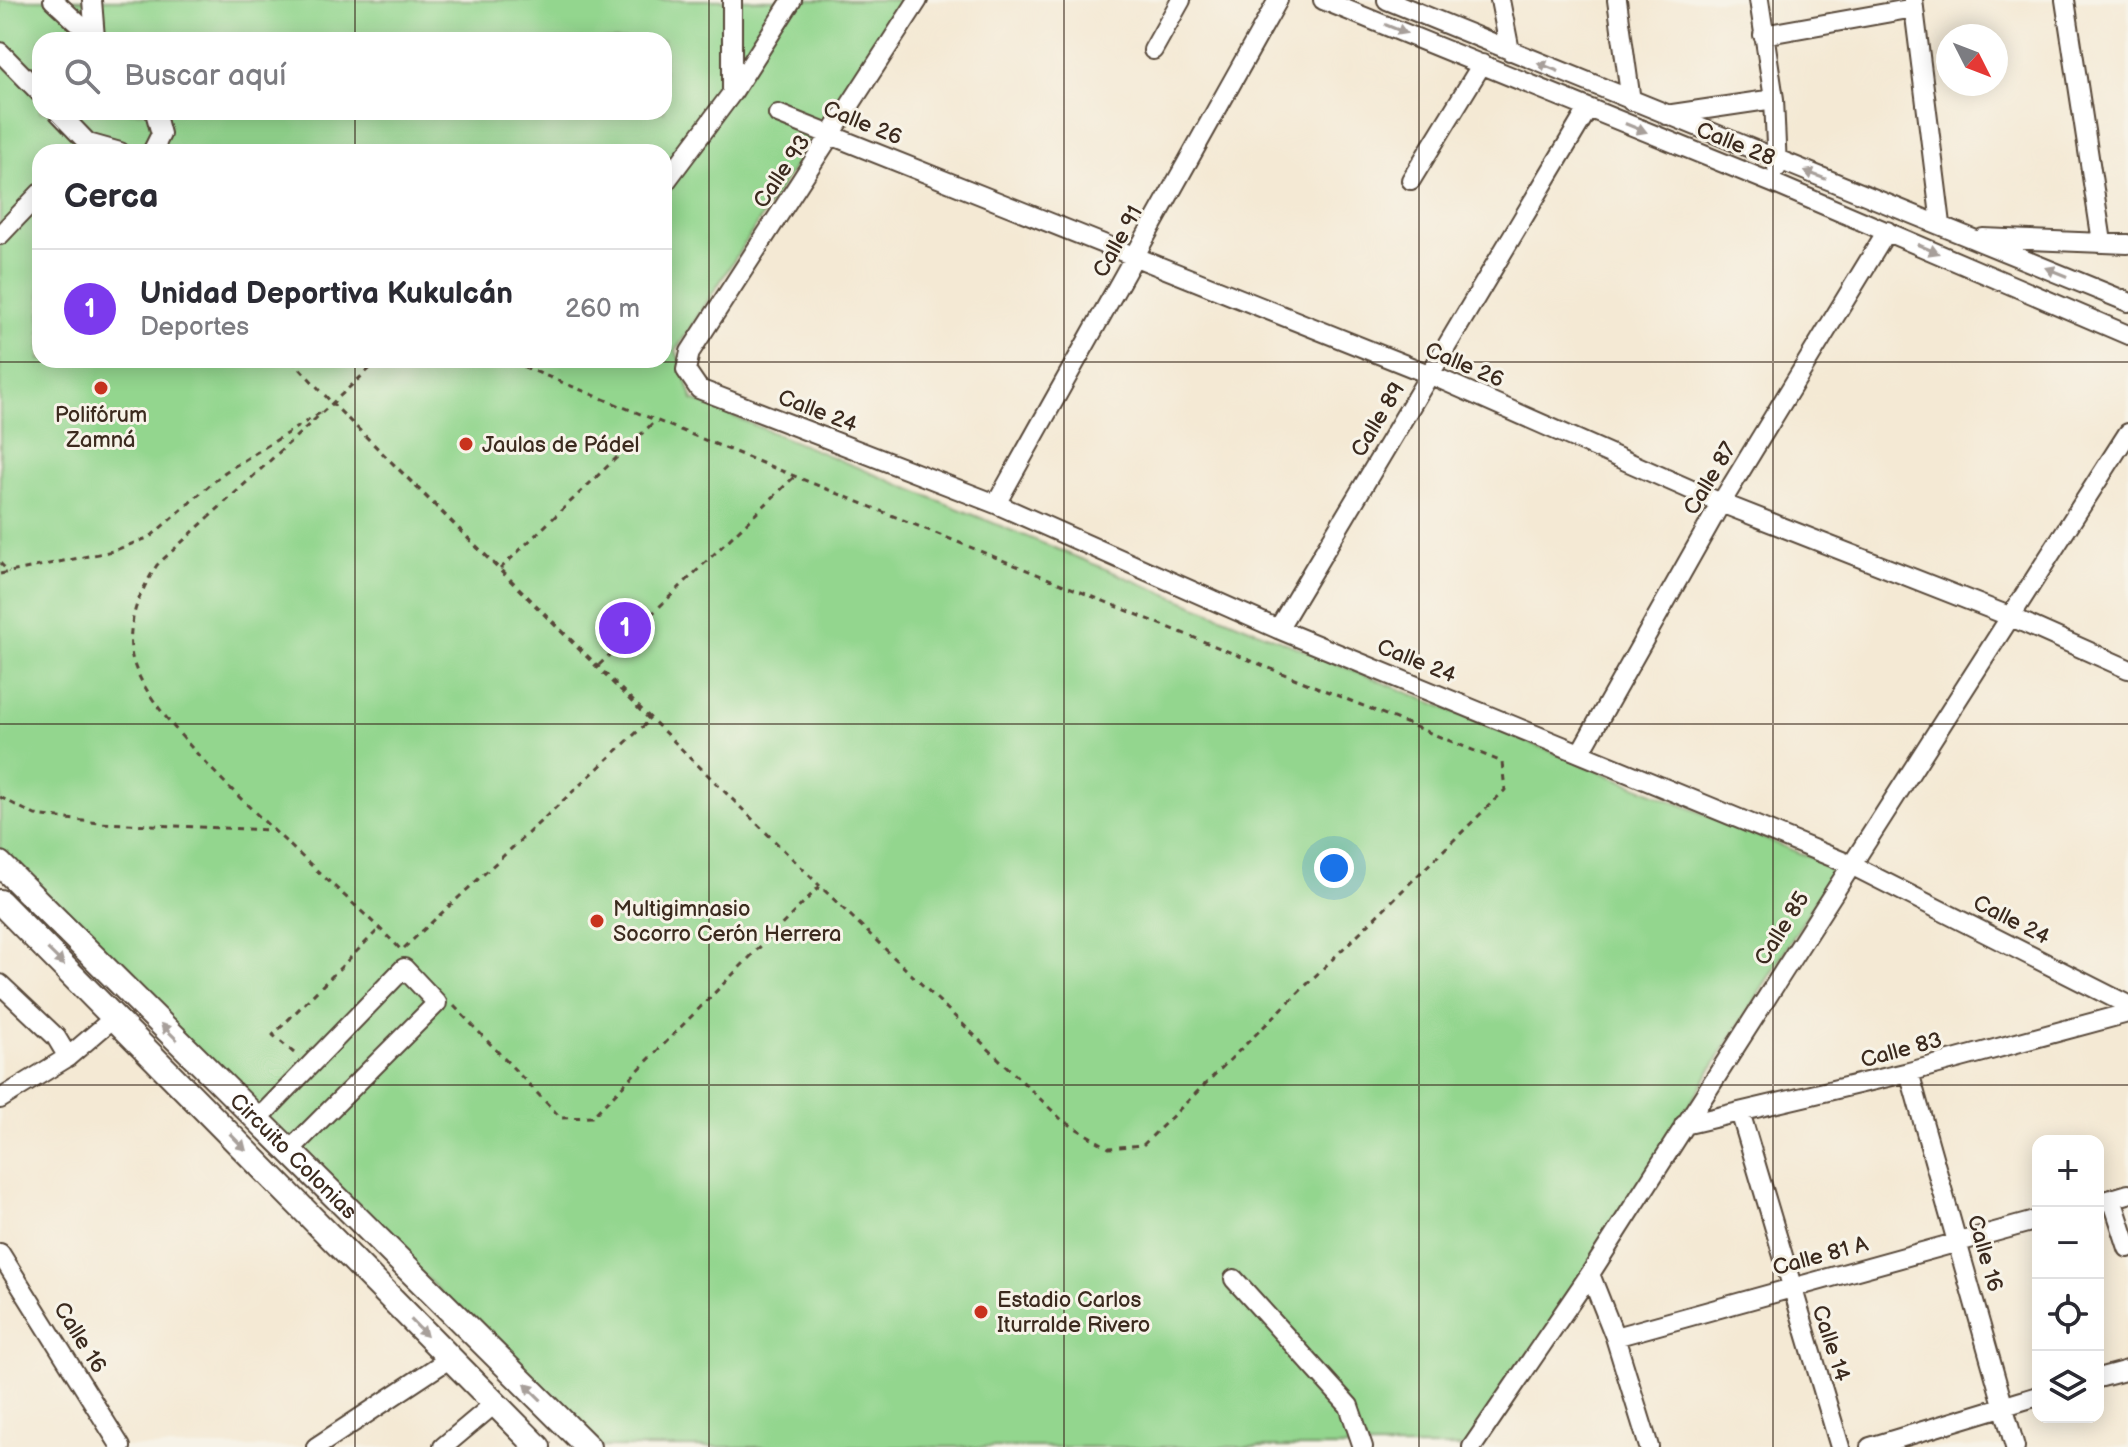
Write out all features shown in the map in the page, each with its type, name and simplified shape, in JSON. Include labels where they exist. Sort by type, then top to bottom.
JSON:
[{"type":"main road","name":"Circuito Colonias","points":[[0,864],[588,1447]]},
{"type":"main road","name":"Circuito Colonias","points":[[0,902],[116,1016],[493,1405],[538,1447]]},
{"type":"main road","points":[[189,1091],[208,1071]]},
{"type":"street","points":[[53,0],[88,32]]},
{"type":"street","points":[[92,0],[95,32]]},
{"type":"street","points":[[732,0],[732,93]]},
{"type":"street","points":[[672,173],[732,93],[792,0]]},
{"type":"street","name":"Calle 93","points":[[686,370],[690,352],[834,135],[918,0]]},
{"type":"street","points":[[1153,50],[1181,0]]},
{"type":"street","name":"Calle 91","points":[[996,504],[1278,0]]},
{"type":"street","name":"Calle 28","points":[[1323,0],[1775,184],[2128,335]]},
{"type":"street","name":"Calle 28","points":[[1387,0],[1664,116],[1941,224],[2128,302]]},
{"type":"street","points":[[1500,0],[1510,51]]},
{"type":"street","points":[[1617,0],[1631,101]]},
{"type":"street","points":[[1759,0],[1774,99],[1778,160],[1775,184]]},
{"type":"street","points":[[2065,0],[2102,242]]},
{"type":"street","points":[[1763,35],[1914,4],[1941,224]]},
{"type":"street","points":[[0,52],[32,85]]},
{"type":"street","points":[[1411,180],[1482,64]]},
{"type":"street","points":[[1664,116],[1774,99]]},
{"type":"street","name":"Calle 89","points":[[1278,629],[1588,109]]},
{"type":"street","name":"Calle 26","points":[[778,114],[1431,375],[1721,503],[2009,616],[2128,669]]},
{"type":"street","points":[[64,120],[84,144]]},
{"type":"street","points":[[156,144],[161,134],[157,120]]},
{"type":"street","points":[[0,235],[32,201]]},
{"type":"street","name":"Calle 87","points":[[1580,753],[1721,503],[1887,231]]},
{"type":"street","points":[[1970,237],[2128,244]]},
{"type":"street","name":"Calle 24","points":[[686,370],[699,389],[996,504],[1278,629],[1849,864],[2128,1005]]},
{"type":"street","name":"Calle 85","points":[[1474,1446],[1590,1274],[1849,864],[2128,433]]},
{"type":"street","points":[[257,1120],[404,968],[437,1003],[289,1151]]},
{"type":"street","points":[[0,984],[56,1037],[68,1057]]},
{"type":"street","name":"Calle 83","points":[[1684,1125],[1741,1115],[2128,1013]]},
{"type":"street","points":[[0,1099],[68,1057],[116,1016]]},
{"type":"street","name":"Calle 16","points":[[1909,1072],[2015,1447]]},
{"type":"street","name":"Calle 14","points":[[1741,1115],[1790,1289],[1840,1447]]},
{"type":"street","points":[[2113,1199],[2128,1248]]},
{"type":"street","name":"Calle 81 A","points":[[1615,1337],[2032,1222]]},
{"type":"street","name":"Calle 16","points":[[0,1253],[121,1447]]},
{"type":"street","points":[[1590,1274],[1615,1337],[1649,1447]]},
{"type":"street","points":[[1234,1279],[1349,1406],[1363,1447]]},
{"type":"street","points":[[320,1446],[449,1359]]},
{"type":"street","points":[[2104,1376],[2128,1370]]},
{"type":"street","points":[[1870,1447],[2032,1398]]},
{"type":"street","points":[[443,1447],[493,1405]]},
{"type":"path","points":[[299,368],[333,404],[650,720],[402,951],[271,830],[149,698],[130,652],[136,599],[157,565],[333,404],[371,368]]},
{"type":"path","points":[[333,404],[820,886],[1062,1120],[1109,1148],[1143,1145],[1505,790],[1502,762],[527,368]]},
{"type":"path","points":[[0,574],[113,551],[150,537],[225,472],[333,404]]},
{"type":"path","points":[[500,569],[656,420]]},
{"type":"path","points":[[598,666],[795,476]]},
{"type":"path","points":[[0,563],[9,572]]},
{"type":"path","points":[[0,797],[35,815],[100,823],[271,830]]},
{"type":"path","points":[[444,996],[561,1118],[592,1117],[820,886]]},
{"type":"path","points":[[310,1065],[273,1035],[380,928]]},
{"type":"green space","points":[[0,0],[902,0],[676,350],[693,400],[1836,868],[1478,1447],[597,1447],[0,856]]},
{"type":"place","name":"Polifórum Zamná","points":[[101,388]]},
{"type":"place","name":"Jaulas de Pádel","points":[[466,444]]},
{"type":"place","name":"Unidad Deportiva Kukulcán","points":[[625,628]]},
{"type":"place","name":"Multigimnasio Socorro Cerón Herrera","points":[[597,921]]},
{"type":"place","name":"Estadio Carlos Iturralde Rivero","points":[[981,1312]]}]
